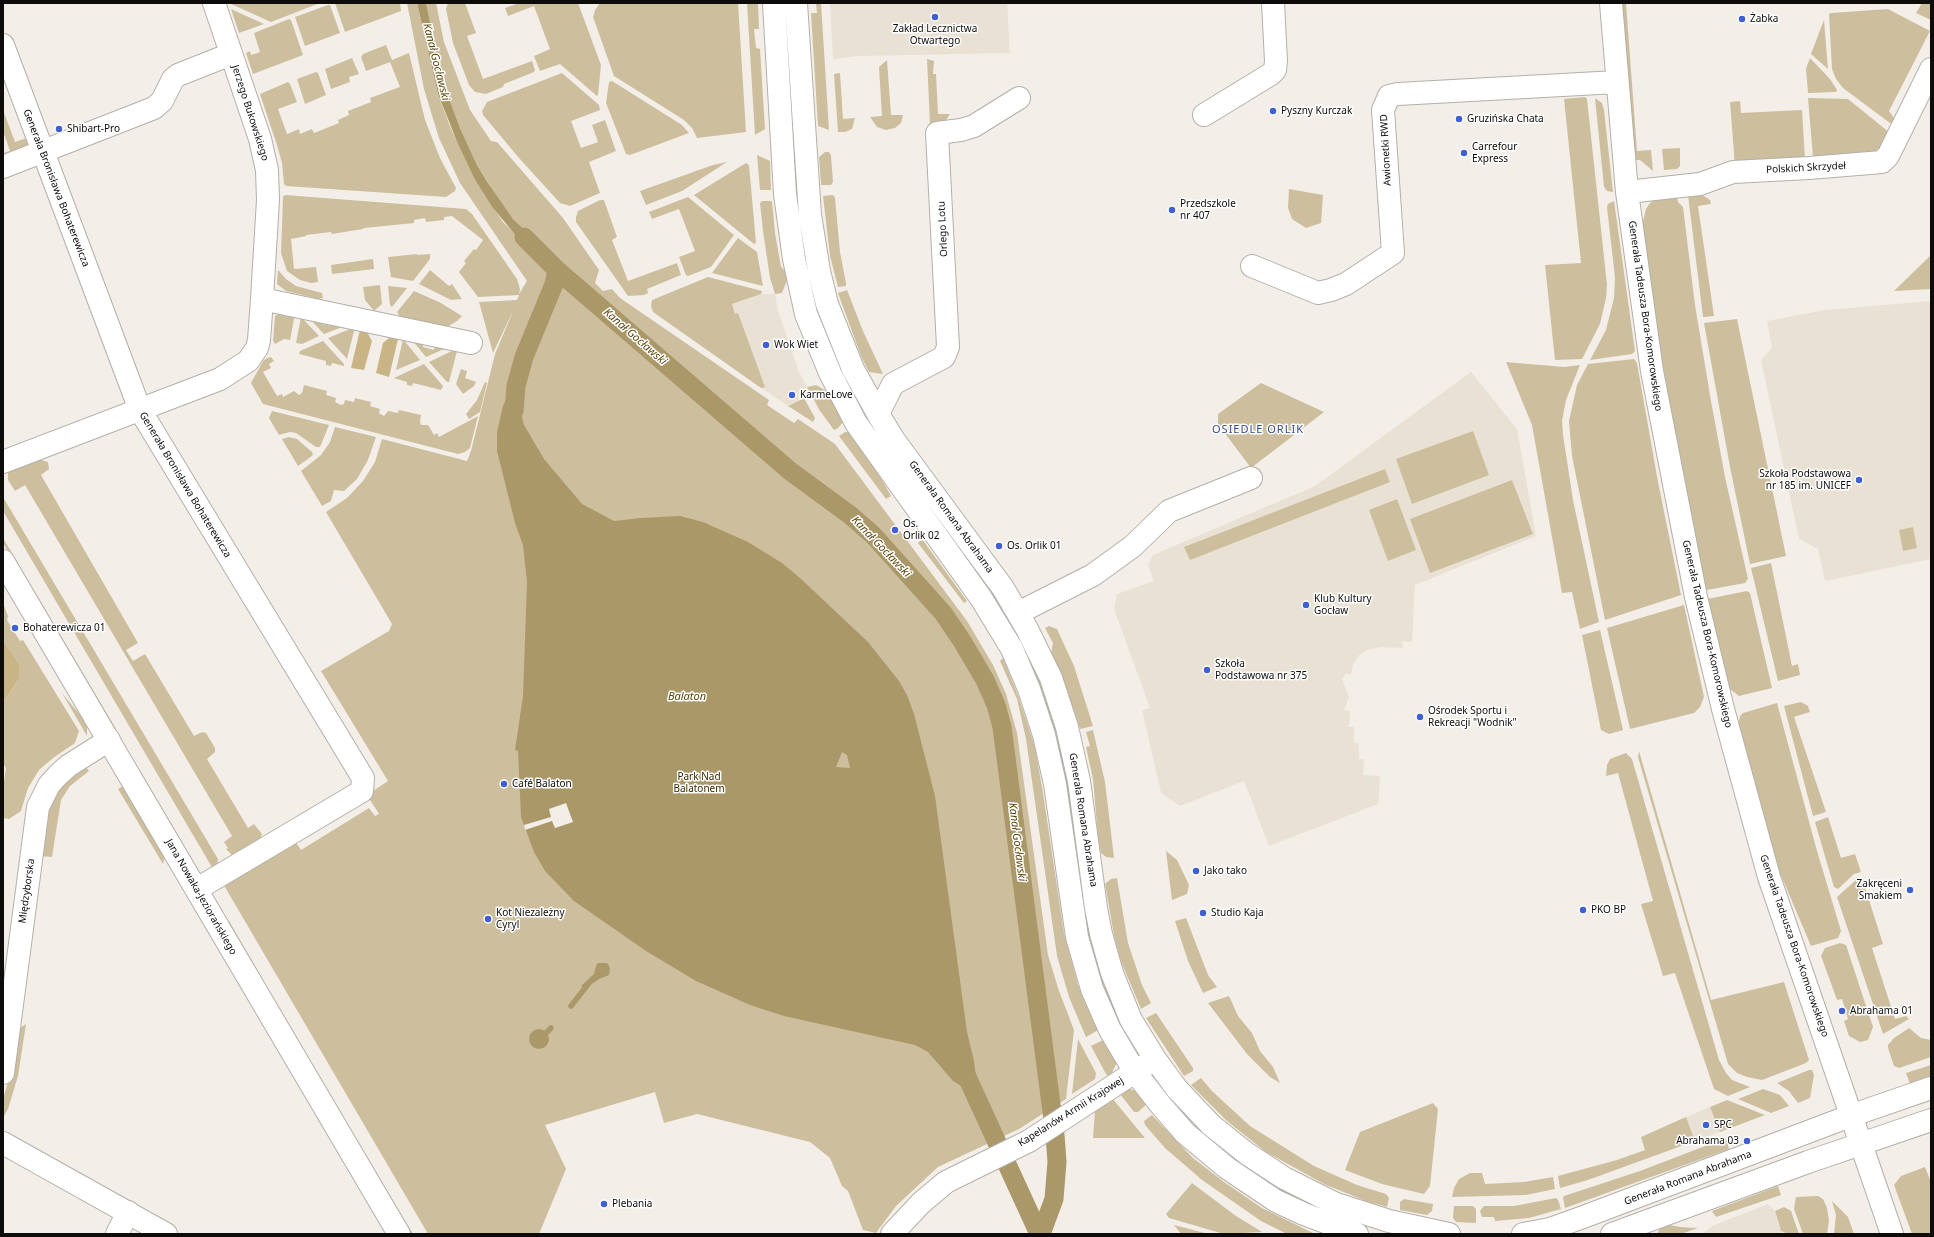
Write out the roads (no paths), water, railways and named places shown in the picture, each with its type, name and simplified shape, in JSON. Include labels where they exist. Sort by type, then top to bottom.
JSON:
[{"type":"street","name":"Jerzego Bukowskiego","points":[[3,462],[220,380],[248,361],[257,348],[262,299],[268,200],[268,170],[260,138],[214,3]]},
{"type":"street","points":[[774,3],[785,194],[794,259],[806,314],[819,348],[843,400],[856,423],[981,598],[1008,641],[1015,656],[1037,712],[1055,784],[1073,914],[1086,969],[1110,1030],[1135,1072],[1185,1133],[1227,1168],[1276,1201],[1304,1214],[1358,1234]]},
{"type":"street","name":"Generała Romana Abrahama","points":[[796,3],[810,215],[819,272],[827,304],[841,341],[861,385],[878,414],[894,440],[984,561],[1018,613],[1051,678],[1067,727],[1079,781],[1096,908],[1112,974],[1131,1020],[1155,1059],[1177,1088],[1211,1125],[1246,1153],[1284,1178],[1336,1204],[1389,1221],[1442,1233]]},
{"type":"street","points":[[1204,115],[1275,70],[1276,61],[1273,3]]},
{"type":"street","name":"Generała Tadeusza Bora-Komorowskiego","points":[[1610,6],[1627,192],[1652,371],[1693,582],[1712,665],[1769,876],[1850,1116],[1892,1234]]},
{"type":"street","name":"Generała Bronisława Bohaterewicza","points":[[3,45],[140,410],[363,778],[362,791],[197,889]]},
{"type":"street","points":[[3,168],[154,108],[162,101],[173,79],[178,75],[231,54]]},
{"type":"street","name":"Polskich Skrzydeł","points":[[1627,192],[1700,184],[1733,172],[1882,162],[1893,145],[1931,69]]},
{"type":"street","name":"Awionetki RWD","points":[[1252,266],[1318,293],[1346,284],[1393,253],[1383,116],[1384,105],[1389,96],[1398,94],[1617,82]]},
{"type":"street","name":"Orlego Lotu","points":[[861,385],[875,383],[893,384],[944,357],[948,347],[937,133],[961,130],[974,126],[1019,98]]},
{"type":"street","points":[[782,141],[804,140]]},
{"type":"street","points":[[262,299],[471,343]]},
{"type":"street","points":[[878,414],[885,396],[893,384]]},
{"type":"street","points":[[1018,613],[1093,575],[1133,546],[1170,512],[1250,478]]},
{"type":"street","name":"Jana Nowaka-Jeziorańskiego","points":[[3,561],[399,1234]]},
{"type":"street","name":"Międzyborska","points":[[3,1073],[38,807],[49,785],[58,774],[108,740]]},
{"type":"street","name":"Kapelanów Armii Krajowej","points":[[892,1234],[921,1203],[946,1182],[1043,1132],[1155,1059]]},
{"type":"street","name":"Generała Romana Abrahama","points":[[1523,1234],[1550,1229],[1850,1116],[1931,1088]]},
{"type":"street","points":[[1612,1234],[1808,1162],[1931,1120]]},
{"type":"street","points":[[3,1143],[166,1234]]},
{"type":"street","points":[[116,1234],[128,1212]]},
{"type":"water","points":[[417,3],[426,3],[443,82],[460,128],[477,165],[513,219],[545,249],[540,258],[518,238],[493,208],[475,180],[458,144],[438,94]]},
{"type":"water","name":"Balaton","points":[[516,386],[518,388],[518,401],[524,425],[544,459],[582,504],[614,521],[680,516],[703,522],[748,542],[782,563],[800,578],[868,642],[899,681],[907,695],[914,714],[935,796],[967,1032],[974,1061],[977,1087],[968,1090],[953,1081],[928,1052],[915,1045],[784,1016],[750,1005],[696,981],[646,951],[574,901],[545,871],[534,852],[521,817],[518,751],[515,750],[523,696],[527,582],[523,545],[515,523],[497,451],[497,432],[503,406],[511,389]],"holes":[[[842,752],[847,755],[850,768],[836,767]]]},
{"type":"water","points":[[598,963],[608,964],[610,968],[609,975],[599,979],[586,988],[581,986],[594,974]]},
{"type":"water","points":[[539,1029],[546,1032],[549,1039],[546,1046],[539,1049],[532,1046],[529,1039],[532,1032]]},
{"type":"waterway","name":"Kanał Gocławski","points":[[524,237],[557,270],[790,471],[850,515],[873,535],[943,613],[962,641],[985,680],[996,705],[1002,727],[1055,1135],[1057,1162],[1054,1199],[1041,1234]]},
{"type":"waterway","points":[[514,411],[516,386],[524,357],[554,284],[557,270]]},
{"type":"waterway","points":[[571,1006],[589,983]]},
{"type":"waterway","points":[[542,1037],[551,1028]]},
{"type":"waterway","points":[[962,1066],[1039,1234]]},
{"type":"place","name":"Zakład Lecznictwa Otwartego","points":[[935,17]]},
{"type":"place","name":"Żabka","points":[[1742,19]]},
{"type":"place","name":"Pyszny Kurczak","points":[[1273,111]]},
{"type":"place","name":"Gruzińska Chata","points":[[1459,119]]},
{"type":"place","name":"Shibart-Pro","points":[[59,129]]},
{"type":"place","name":"Carrefour Express","points":[[1464,153]]},
{"type":"place","name":"Przedszkole nr 407","points":[[1172,210]]},
{"type":"place","name":"Wok Wiet","points":[[766,345]]},
{"type":"place","name":"KarmeLove","points":[[792,395]]},
{"type":"place","name":"Szkoła Podstawowa nr 185 im. UNICEF","points":[[1859,480]]},
{"type":"place","name":"Os. Orlik 02","points":[[895,530]]},
{"type":"place","name":"Os. Orlik 01","points":[[999,546]]},
{"type":"place","name":"Klub Kultury Gocław","points":[[1306,605]]},
{"type":"place","name":"Bohaterewicza 01","points":[[15,628]]},
{"type":"place","name":"Szkoła Podstawowa nr 375","points":[[1207,670]]},
{"type":"place","name":"Ośrodek Sportu i Rekreacji \"Wodnik\"","points":[[1420,717]]},
{"type":"place","name":"Café Balaton","points":[[504,784]]},
{"type":"place","name":"Jako tako","points":[[1196,871]]},
{"type":"place","name":"Zakręceni Smakiem","points":[[1910,890]]},
{"type":"place","name":"PKO BP","points":[[1583,910]]},
{"type":"place","name":"Studio Kaja","points":[[1203,913]]},
{"type":"place","name":"Kot Niezależny Cyryl","points":[[488,919]]},
{"type":"place","name":"Abrahama 01","points":[[1842,1011]]},
{"type":"place","name":"SPC","points":[[1706,1125]]},
{"type":"place","name":"Abrahama 03","points":[[1747,1141]]},
{"type":"place","name":"Plebania","points":[[604,1204]]},
{"type":"district","name":"OSIEDLE ORLIK","points":[[1258,430]]},
{"type":"park label","name":"Park Nad Balatonem","points":[[699,782]]}]
